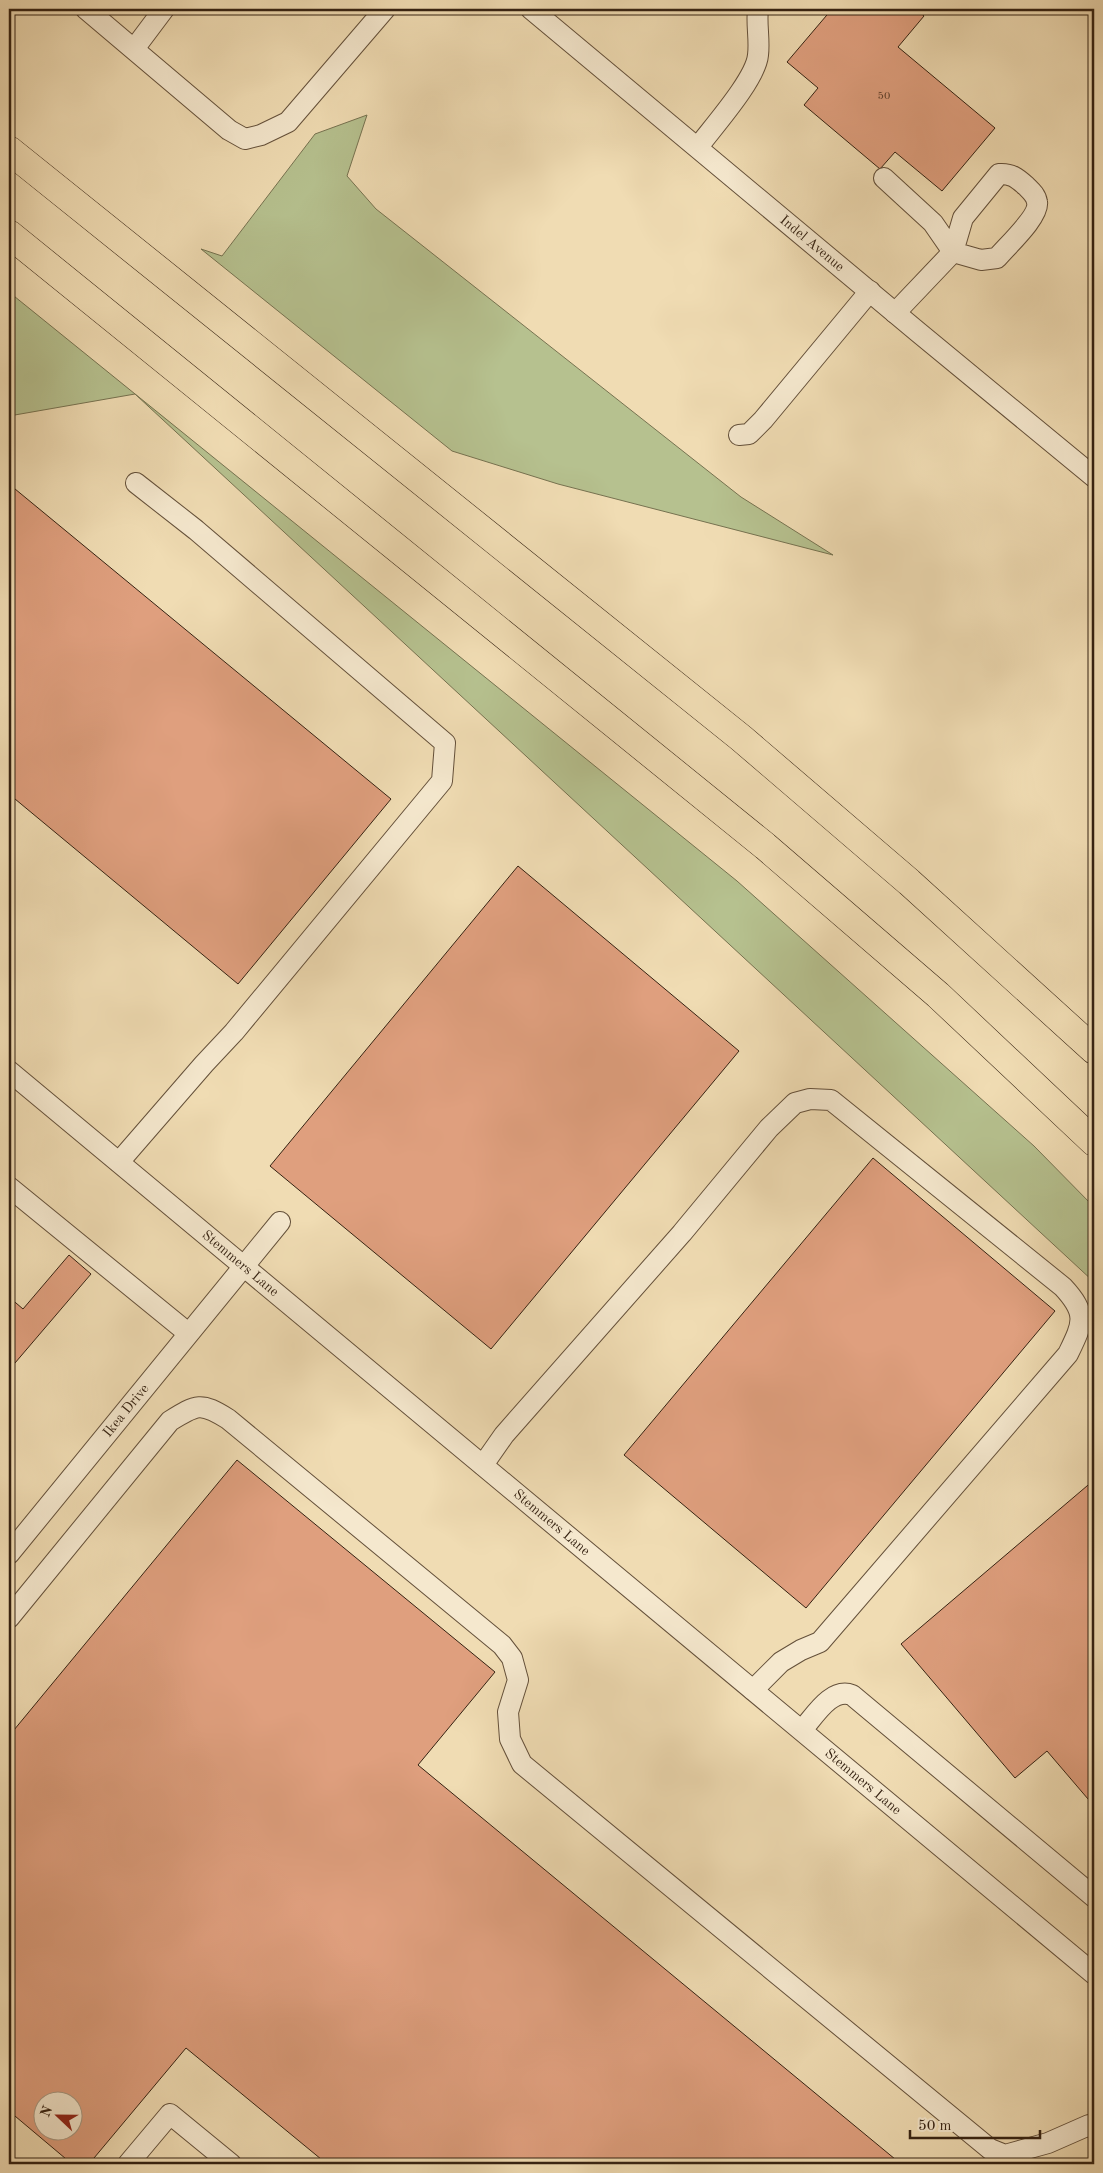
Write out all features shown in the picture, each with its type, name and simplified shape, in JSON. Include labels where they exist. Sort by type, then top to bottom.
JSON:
[{"type":"highway","points":[[9,150],[769,762],[944,912],[1094,1050]]},
{"type":"highway","points":[[9,234],[772,852],[938,995],[1094,1142]]},
{"type":"street","points":[[86,9],[229,130],[245,139],[261,135],[288,122],[376,12]]},
{"type":"street","points":[[134,49],[164,9]]},
{"type":"street","name":"Indel Avenue","points":[[531,9],[1094,477]]},
{"type":"street","points":[[698,147],[745,85],[758,56],[756,23],[758,9]]},
{"type":"street","points":[[884,178],[933,223],[953,252],[981,260],[997,258],[1034,215],[1038,204],[1034,194],[1008,173],[999,174],[963,218],[953,252],[895,313]]},
{"type":"street","points":[[739,435],[749,434],[763,420],[870,291]]},
{"type":"street","points":[[119,1162],[234,1032],[442,781],[445,743],[196,530],[136,483]]},
{"type":"street","name":"Stemmers Lane","points":[[9,1072],[1094,1974]]},
{"type":"street","points":[[483,1465],[510,1428],[682,1233],[769,1128],[795,1103],[810,1099],[831,1100],[1063,1288],[1081,1311],[1081,1326],[1068,1354],[820,1642],[801,1650],[781,1662],[753,1690]]},
{"type":"street","points":[[9,1187],[188,1333]]},
{"type":"street","name":"Ikea Drive","points":[[9,1554],[242,1266],[280,1222]]},
{"type":"street","points":[[9,1618],[170,1421],[190,1408],[209,1407],[228,1419],[502,1645],[512,1658],[518,1680],[508,1712],[510,1739],[522,1764],[990,2149],[1005,2156],[1048,2144],[1089,2125],[1094,2129]]},
{"type":"street","points":[[802,1730],[831,1698],[840,1693],[852,1695],[1094,1897]]},
{"type":"street","points":[[128,2164],[170,2114],[231,2164]]},
{"type":"green space","points":[[367,115],[347,176],[376,209],[741,497],[833,555],[558,484],[452,451],[201,249],[222,256],[315,134]]},
{"type":"green space","points":[[9,292],[737,881],[1034,1146],[1094,1207],[1094,1282],[135,394],[9,416]]},
{"type":"building","points":[[832,9],[916,9],[924,16],[898,47],[995,128],[942,191],[895,152],[880,169],[804,105],[818,88],[787,62]]},
{"type":"building","points":[[9,484],[391,799],[238,984],[9,794]]},
{"type":"building","points":[[518,866],[739,1051],[491,1349],[270,1166]]},
{"type":"building","points":[[873,1158],[1055,1311],[806,1608],[624,1455]]},
{"type":"building","points":[[69,1255],[91,1274],[9,1370],[9,1297],[23,1309]]},
{"type":"building","points":[[237,1460],[495,1672],[418,1765],[901,2164],[327,2164],[186,2048],[89,2164],[72,2164],[43,2140],[82,2140],[82,2090],[32,2090],[32,2130],[9,2111],[9,1736]]},
{"type":"building","points":[[1094,1480],[1094,1806],[1047,1751],[1015,1778],[901,1644]]}]
